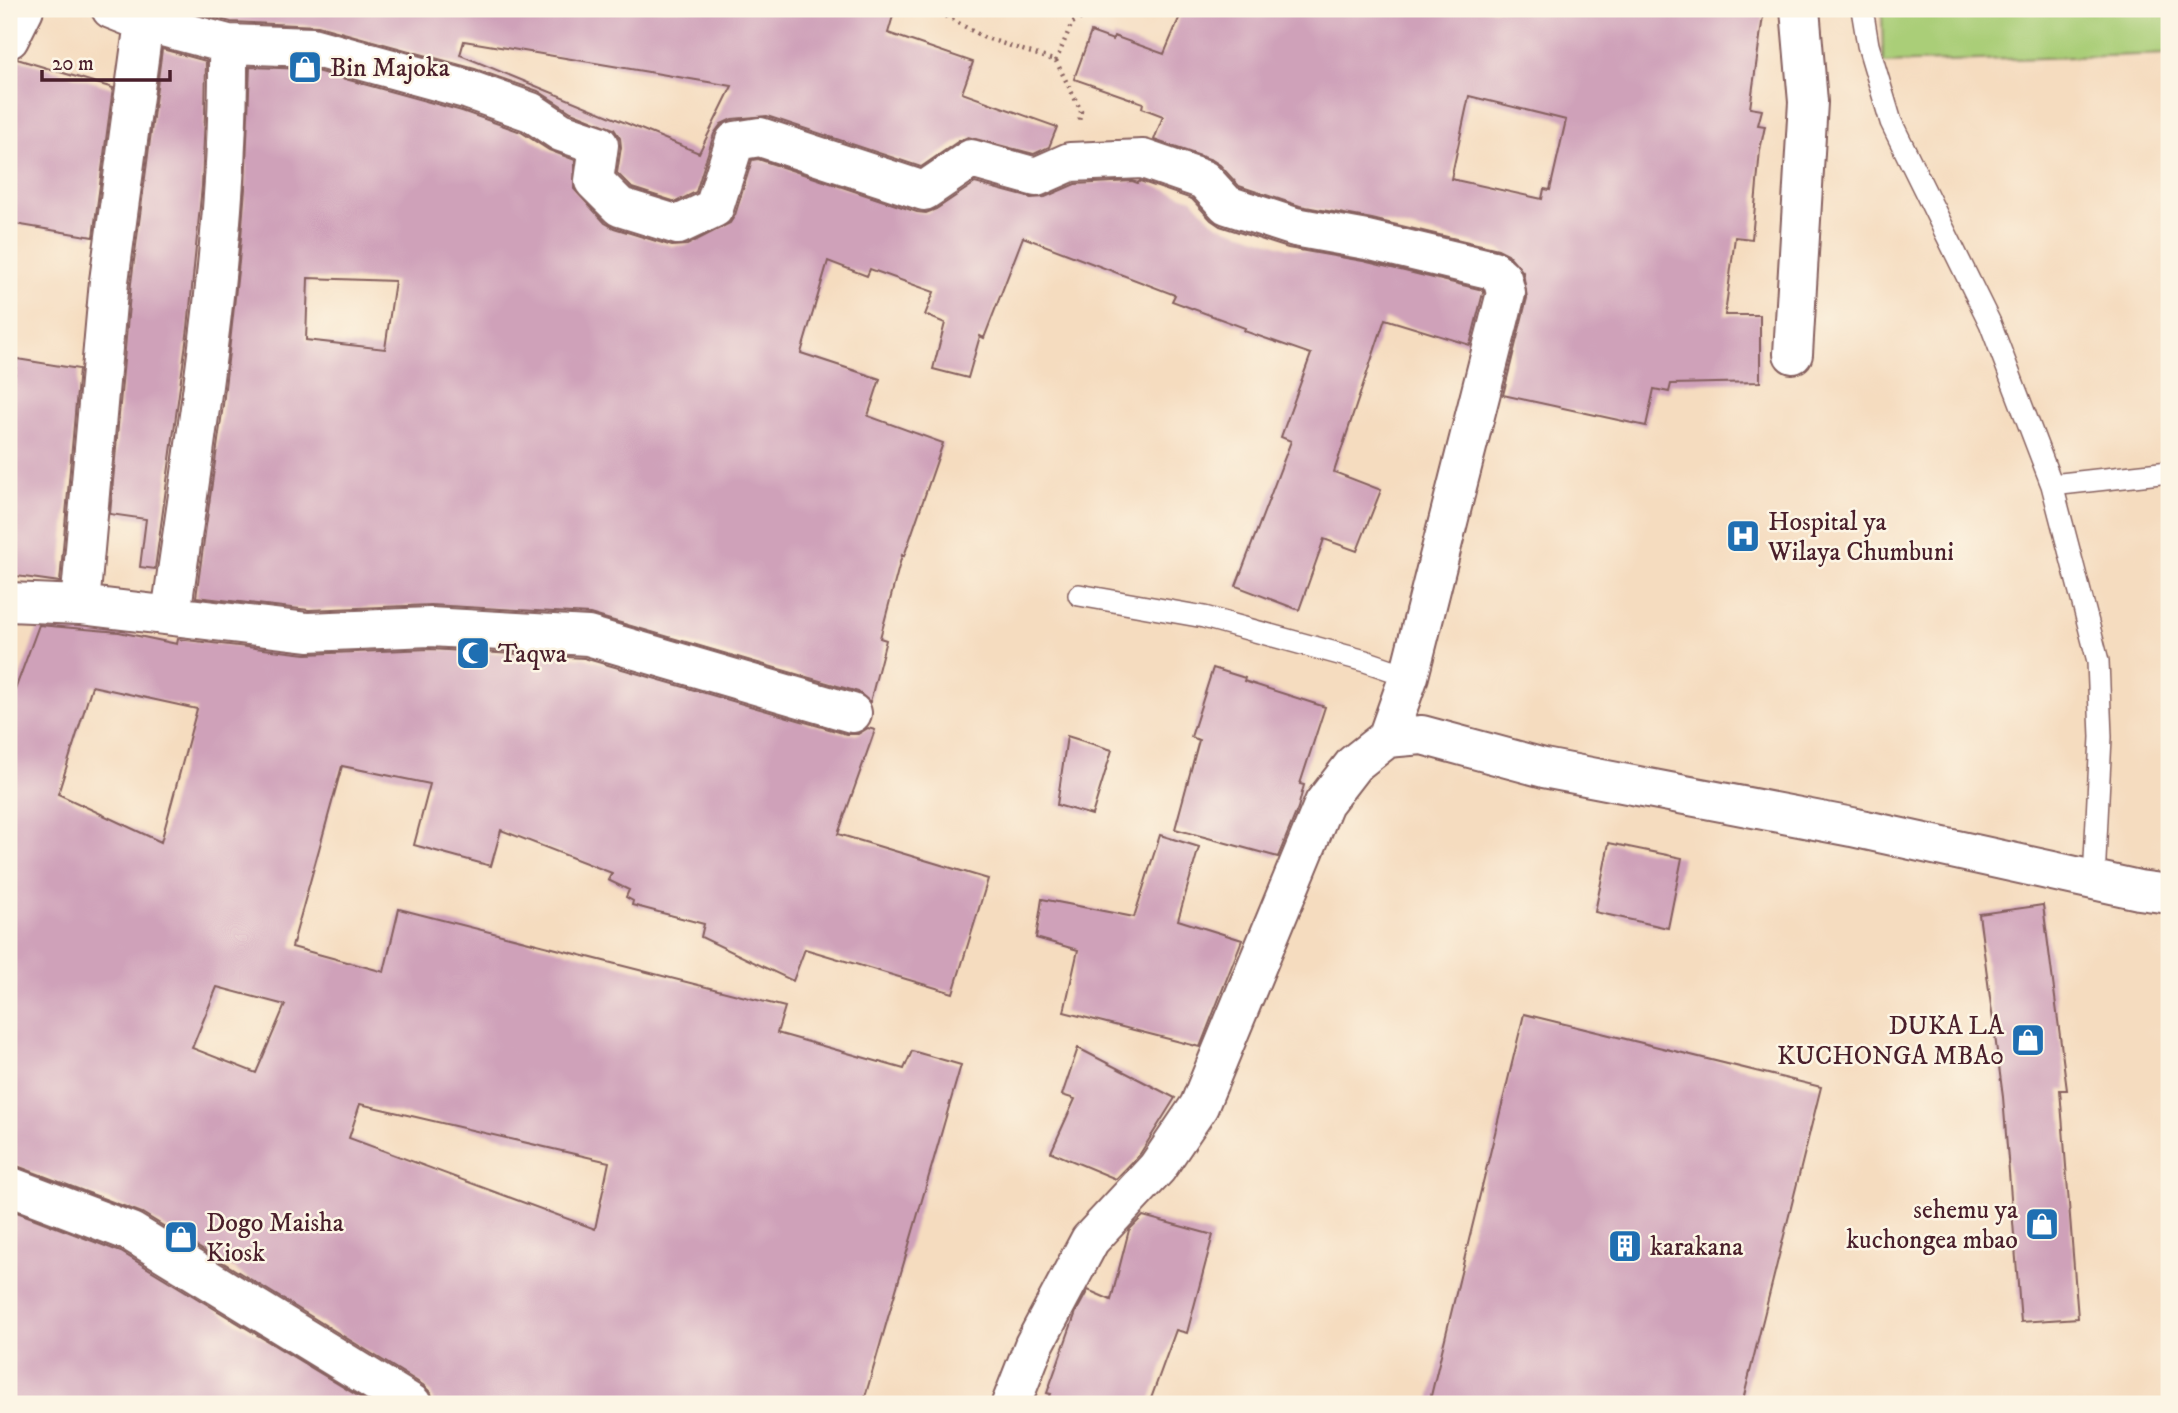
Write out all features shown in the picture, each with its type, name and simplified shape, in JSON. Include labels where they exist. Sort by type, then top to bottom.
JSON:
[{"type":"street","points":[[9,39],[24,9]]},
{"type":"street","points":[[1793,354],[1808,102],[1800,9]]},
{"type":"street","points":[[80,605],[109,281],[127,15],[229,44],[312,47],[469,90],[531,112],[561,132],[599,145],[594,181],[620,207],[677,225],[714,208],[734,141],[760,137],[924,191],[971,159],[1036,177],[1070,162],[1143,159],[1204,180],[1227,205],[1295,226],[1493,270],[1502,278],[1506,293],[1409,676],[1387,738],[1354,764],[1324,803],[1199,1106],[1157,1168],[1090,1240],[1034,1345],[1011,1404]]},
{"type":"street","points":[[172,615],[216,287],[228,128],[229,44]]},
{"type":"street","points":[[9,603],[80,605],[308,632],[430,626],[588,636],[852,713]]},
{"type":"street","points":[[1387,738],[1422,735],[1544,768],[1852,827],[2169,894]]},
{"type":"street","points":[[9,1186],[131,1231],[412,1404]]},
{"type":"lane","points":[[1862,9],[1868,45],[1891,122],[1990,323],[2052,485],[2098,662],[2102,737],[2094,880]]},
{"type":"lane","points":[[2052,485],[2169,472]]},
{"type":"lane","points":[[1079,594],[1203,617],[1365,661],[1409,676]]},
{"type":"path","points":[[934,9],[983,37],[1056,61],[1081,111],[1070,162]]},
{"type":"path","points":[[1056,61],[1072,23],[1100,9]]},
{"type":"green space","points":[[1882,9],[2169,9],[2169,54],[1883,63]]},
{"type":"building","points":[[180,9],[895,9],[888,33],[973,62],[962,93],[1057,127],[1049,147],[1034,154],[968,137],[921,167],[767,116],[732,119],[721,124],[714,134],[696,192],[676,202],[632,188],[617,173],[621,147],[620,138],[614,129],[571,112],[538,91],[475,69],[318,26],[231,22]],"holes":[[[464,41],[732,86],[699,153],[460,55]]]},
{"type":"building","points":[[1183,9],[1764,9],[1750,108],[1762,110],[1758,125],[1765,126],[1760,150],[1752,239],[1735,237],[1725,315],[1760,315],[1760,382],[1671,384],[1669,392],[1654,389],[1646,426],[1503,395],[1527,298],[1523,272],[1508,254],[1498,249],[1372,219],[1300,206],[1239,186],[1212,160],[1154,140],[1163,116],[1142,108],[1143,103],[1074,79],[1091,32],[1113,40],[1114,36],[1164,54]],"holes":[[[1469,96],[1566,120],[1550,190],[1544,189],[1542,199],[1451,179]]]},
{"type":"building","points":[[162,49],[206,61],[202,186],[188,328],[155,569],[140,567],[146,519],[110,514],[131,283]]},
{"type":"building","points":[[14,60],[113,88],[93,237],[9,223],[9,76]]},
{"type":"building","points":[[250,67],[309,69],[462,111],[521,132],[549,150],[575,160],[574,189],[605,223],[672,246],[687,245],[730,223],[752,160],[758,159],[926,213],[975,183],[1031,198],[1045,197],[1075,184],[1140,181],[1192,199],[1220,226],[1288,248],[1363,261],[1483,290],[1483,293],[1470,345],[1385,319],[1334,472],[1381,490],[1357,551],[1324,539],[1299,610],[1236,586],[1291,441],[1281,437],[1311,354],[1244,331],[1245,328],[1172,301],[1175,295],[1023,237],[984,338],[980,336],[968,378],[933,369],[945,323],[925,315],[934,292],[870,269],[867,276],[828,261],[801,353],[880,379],[868,416],[943,443],[904,556],[902,555],[880,638],[886,640],[870,702],[858,692],[590,614],[431,605],[309,610],[196,597],[223,405],[245,189]],"holes":[[[308,278],[395,281],[385,349],[306,340]]]},
{"type":"building","points":[[17,359],[79,369],[60,582],[9,575],[9,405]]},
{"type":"building","points":[[39,625],[119,632],[177,644],[178,639],[306,654],[430,649],[584,658],[846,734],[858,734],[868,728],[875,730],[838,834],[988,879],[953,993],[805,949],[793,981],[701,937],[704,924],[632,905],[633,901],[626,897],[629,890],[608,880],[612,873],[501,830],[491,866],[414,845],[430,784],[342,766],[292,947],[384,972],[399,909],[785,1007],[777,1033],[904,1069],[912,1051],[961,1065],[863,1404],[434,1404],[431,1393],[423,1385],[142,1213],[9,1165],[9,706]],"holes":[[[92,686],[197,709],[161,842],[58,794]],[[217,987],[285,1005],[256,1073],[192,1048]],[[360,1104],[609,1162],[595,1229],[349,1138]]]},
{"type":"building","points":[[1213,668],[1325,707],[1300,784],[1304,785],[1298,808],[1278,857],[1175,829],[1199,740],[1191,737]]},
{"type":"building","points":[[1067,736],[1112,750],[1092,815],[1057,805]]},
{"type":"building","points":[[1160,835],[1199,847],[1178,920],[1242,940],[1200,1047],[1064,1012],[1078,950],[1036,938],[1042,899],[1134,917]]},
{"type":"building","points":[[1609,843],[1682,858],[1668,928],[1595,912]]},
{"type":"building","points":[[2043,905],[2067,1090],[2060,1090],[2078,1318],[2021,1322],[2003,1097],[1979,914]]},
{"type":"building","name":"karakana","points":[[1524,1014],[1821,1087],[1742,1404],[1429,1404]]},
{"type":"building","points":[[1078,1048],[1175,1098],[1140,1154],[1116,1179],[1051,1152],[1075,1099],[1062,1095]]},
{"type":"building","points":[[9,1209],[121,1252],[371,1404],[9,1404]]},
{"type":"building","points":[[1143,1216],[1213,1235],[1187,1333],[1176,1330],[1149,1404],[1046,1404],[1051,1394],[1047,1393],[1076,1312],[1088,1290],[1111,1300],[1129,1230]]},
{"type":"place","name":"Bin Majoka","points":[[305,67]]},
{"type":"place","name":"Hospital ya Wilaya Chumbuni","points":[[1743,536]]},
{"type":"place","name":"Taqwa","points":[[473,653]]},
{"type":"place","name":"DUKA LA KUCHONGA MBA0","points":[[2028,1040]]},
{"type":"place","name":"sehemu ya kuchongea mbao","points":[[2042,1224]]},
{"type":"place","name":"Dogo Maisha Kiosk","points":[[181,1237]]},
{"type":"place","name":"karakana","points":[[1625,1246]]}]
